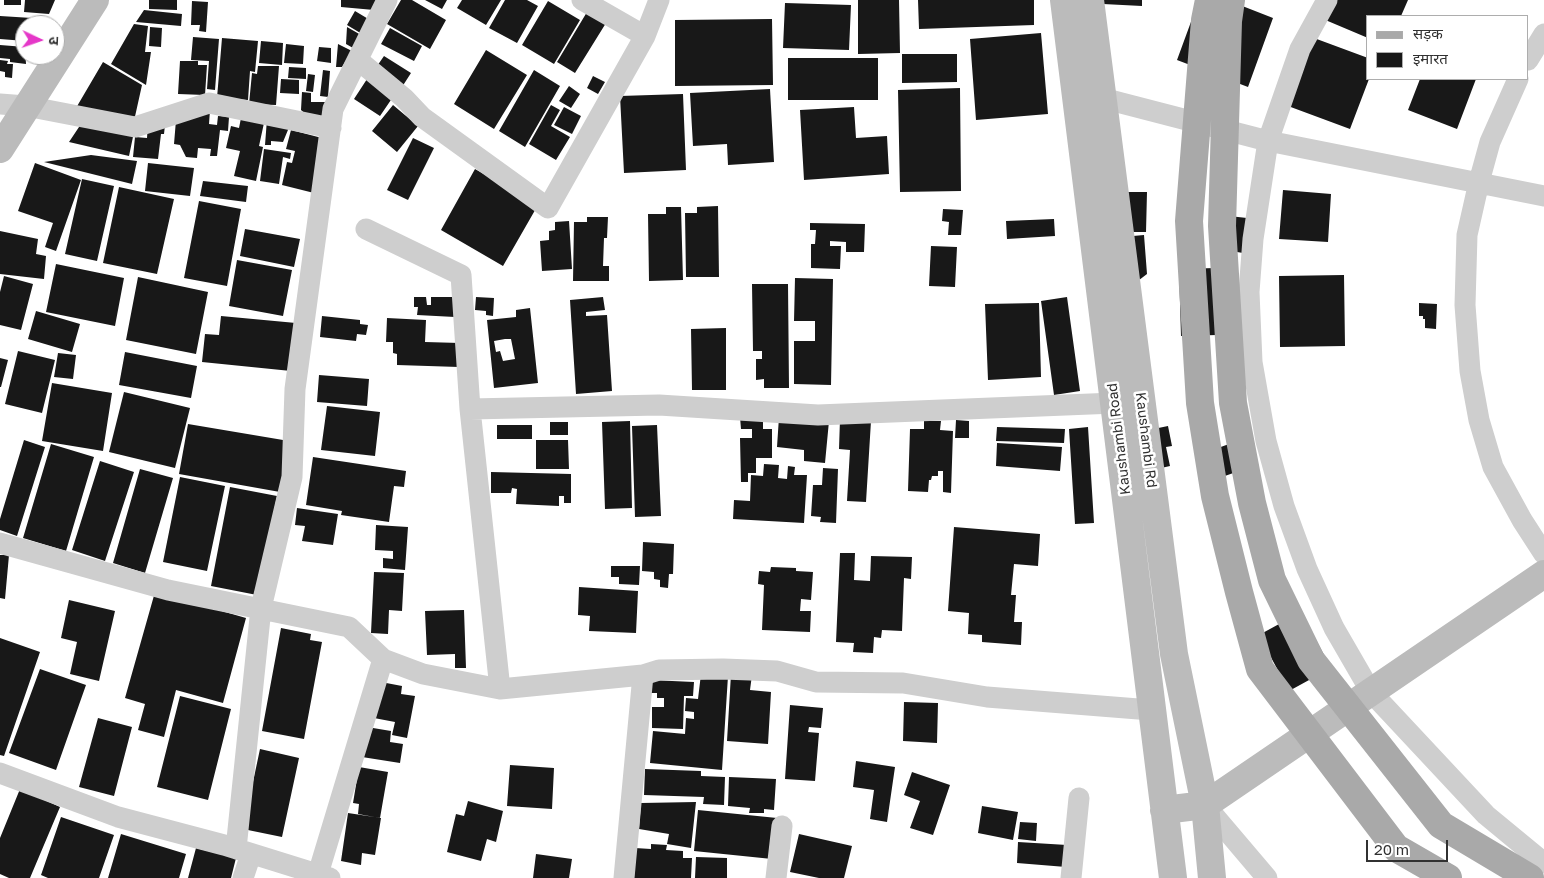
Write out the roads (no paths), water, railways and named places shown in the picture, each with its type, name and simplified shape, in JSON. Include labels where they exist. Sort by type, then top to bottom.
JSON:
[{"type":"main road","points":[[0,149],[13,105],[95,0]]},
{"type":"main road","name":"Kaushambi Road","points":[[1064,0],[1089,96],[1115,402],[1151,710],[1173,878]]},
{"type":"main road","name":"Kaushambi Rd","points":[[1090,0],[1089,96],[1174,654],[1205,805],[1212,878]]},
{"type":"main road","points":[[1209,0],[1205,20],[1189,221],[1200,403],[1215,496],[1260,670],[1396,848],[1448,878]]},
{"type":"main road","points":[[1232,0],[1228,22],[1222,226],[1232,403],[1252,503],[1272,580],[1311,660],[1441,825],[1530,878]]},
{"type":"main road","points":[[1164,810],[1205,805],[1544,574]]},
{"type":"street","points":[[242,878],[261,608],[292,477],[295,389],[333,109],[387,0]]},
{"type":"street","points":[[582,0],[645,36]]},
{"type":"street","points":[[358,60],[404,98],[422,117],[548,208],[645,36],[659,0]]},
{"type":"street","points":[[1327,0],[1300,49],[1268,141],[1253,239],[1249,292],[1252,362],[1266,441],[1284,506],[1308,569],[1334,628],[1371,692],[1486,815],[1544,863]]},
{"type":"street","points":[[1529,58],[1544,34]]},
{"type":"street","points":[[1518,80],[1490,142],[1479,182],[1467,235],[1465,305],[1470,372],[1479,420],[1493,468],[1522,520],[1544,554]]},
{"type":"street","points":[[1089,96],[1268,141],[1544,196]]},
{"type":"street","points":[[13,105],[135,127],[210,103],[331,128]]},
{"type":"street","points":[[366,229],[461,275],[470,409],[500,689]]},
{"type":"street","points":[[470,409],[659,405],[818,415],[1115,402]]},
{"type":"street","points":[[0,543],[168,590],[349,627],[383,658],[423,674],[500,689],[643,675],[659,670],[778,671],[816,682],[903,683],[987,697],[1151,710]]},
{"type":"street","points":[[0,773],[118,817],[324,876],[383,658]]},
{"type":"street","points":[[624,878],[643,675]]},
{"type":"street","points":[[1071,878],[1079,798]]},
{"type":"street","points":[[1205,805],[1267,878]]},
{"type":"street","points":[[776,878],[782,826]]}]
